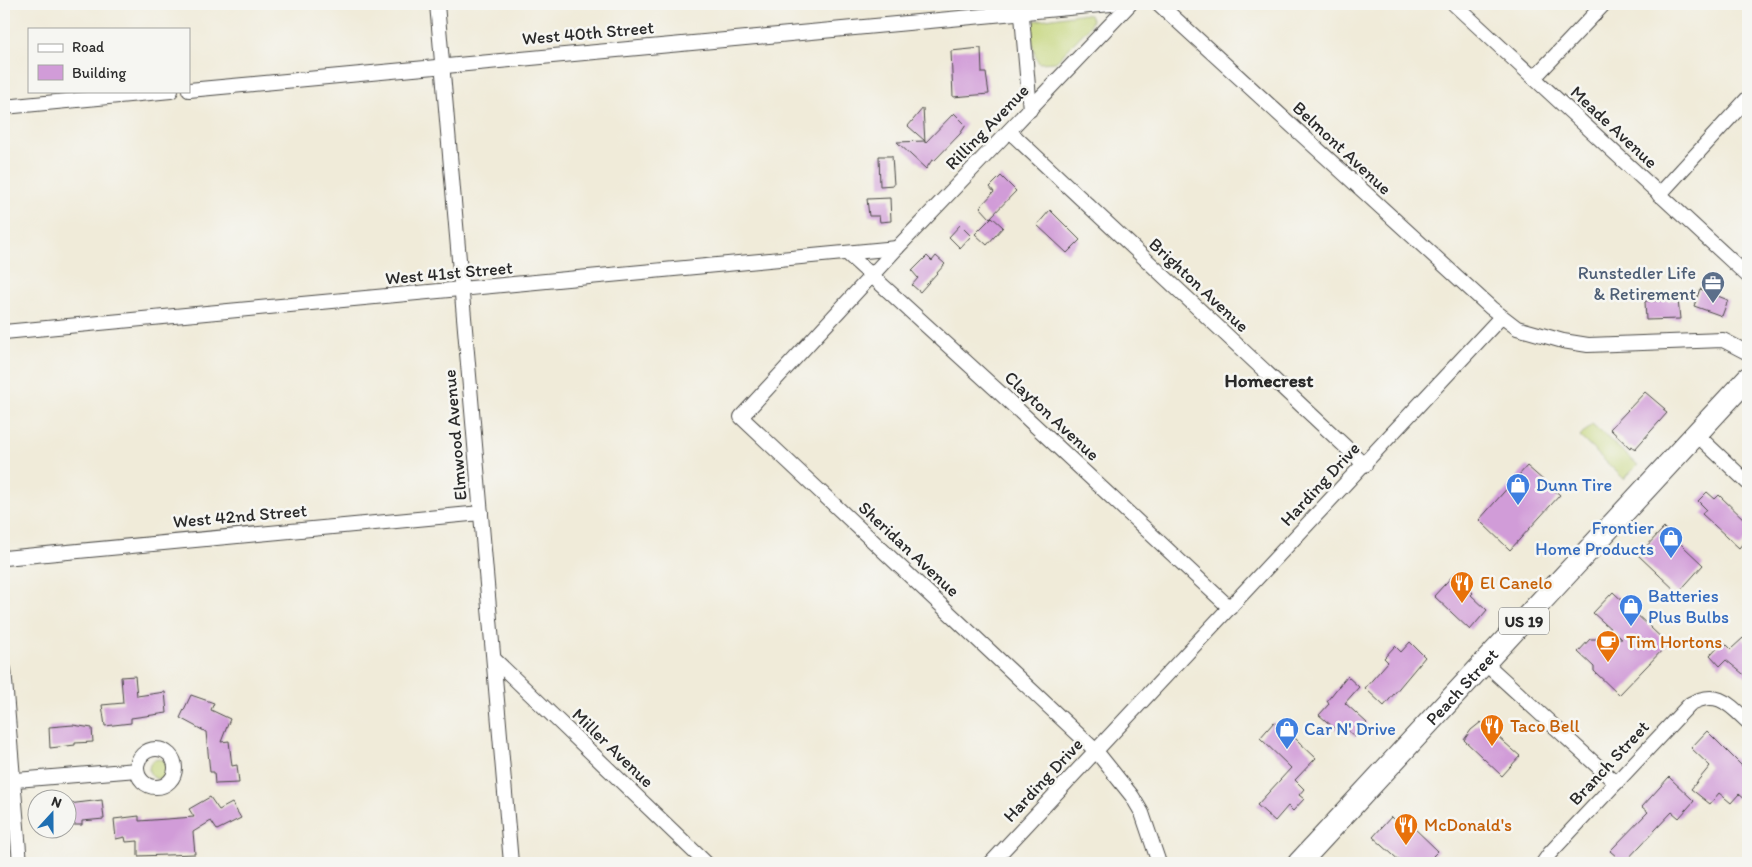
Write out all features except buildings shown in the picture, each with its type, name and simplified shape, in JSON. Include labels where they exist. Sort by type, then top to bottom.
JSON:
[{"type":"main road","name":"Peach Street","points":[[1299,863],[1748,378]]},
{"type":"street","name":"Elmwood Avenue","points":[[437,4],[511,863]]},
{"type":"street","name":"West 40th Street","points":[[190,90],[1021,8],[1111,4]]},
{"type":"street","name":"Rilling Avenue","points":[[872,275],[1130,4]]},
{"type":"street","name":"Belmont Avenue","points":[[1159,4],[1346,178],[1501,317]]},
{"type":"street","name":"Meade Avenue","points":[[1454,4],[1748,276]]},
{"type":"street","points":[[1534,78],[1604,4]]},
{"type":"street","points":[[1021,8],[1030,110]]},
{"type":"street","points":[[4,107],[161,92]]},
{"type":"street","points":[[1659,195],[1748,98]]},
{"type":"street","name":"Brighton Avenue","points":[[1009,131],[1365,465]]},
{"type":"street","name":"West 41st Street","points":[[4,332],[897,248]]},
{"type":"street","name":"Clayton Avenue","points":[[847,253],[1230,608]]},
{"type":"street","name":"Sheridan Avenue","points":[[872,275],[741,417],[1096,751],[1132,796],[1142,812],[1159,863]]},
{"type":"street","points":[[1501,317],[1517,328],[1563,341],[1590,345],[1723,340],[1748,353]]},
{"type":"street","name":"Harding Drive","points":[[992,863],[1501,317]]},
{"type":"street","points":[[1696,434],[1748,483]]},
{"type":"street","name":"West 42nd Street","points":[[4,558],[481,512]]},
{"type":"street","name":"Miller Avenue","points":[[495,660],[706,863]]},
{"type":"street","points":[[1485,663],[1616,783]]},
{"type":"street","points":[[4,669],[8,781],[20,863]]},
{"type":"street","name":"Branch Street","points":[[1544,863],[1550,854],[1690,704],[1710,697],[1729,704],[1748,722]]},
{"type":"street","points":[[8,781],[137,770]]},
{"type":"green space","points":[[1078,14],[1090,15],[1092,20],[1089,27],[1056,62],[1039,63],[1032,42],[1034,21]]},
{"type":"green space","points":[[1592,424],[1638,465],[1624,479],[1580,437]]},
{"type":"green space","points":[[159,759],[166,762],[169,769],[166,776],[159,779],[152,776],[149,769],[152,762]]},
{"type":"place","name":"Runstedler Life & Retirement","points":[[1713,304]]},
{"type":"place","name":"Dunn Tire","points":[[1518,506]]},
{"type":"place","name":"Frontier Home Products","points":[[1671,559]]},
{"type":"place","name":"El Canelo","points":[[1462,604]]},
{"type":"place","name":"Batteries Plus Bulbs","points":[[1631,627]]},
{"type":"place","name":"Tim Hortons","points":[[1608,663]]},
{"type":"place","name":"Taco Bell","points":[[1492,747]]},
{"type":"place","name":"Car N' Drive","points":[[1287,750]]},
{"type":"place","name":"McDonald's","points":[[1406,846]]},
{"type":"district","name":"Homecrest","points":[[1269,380]]}]
